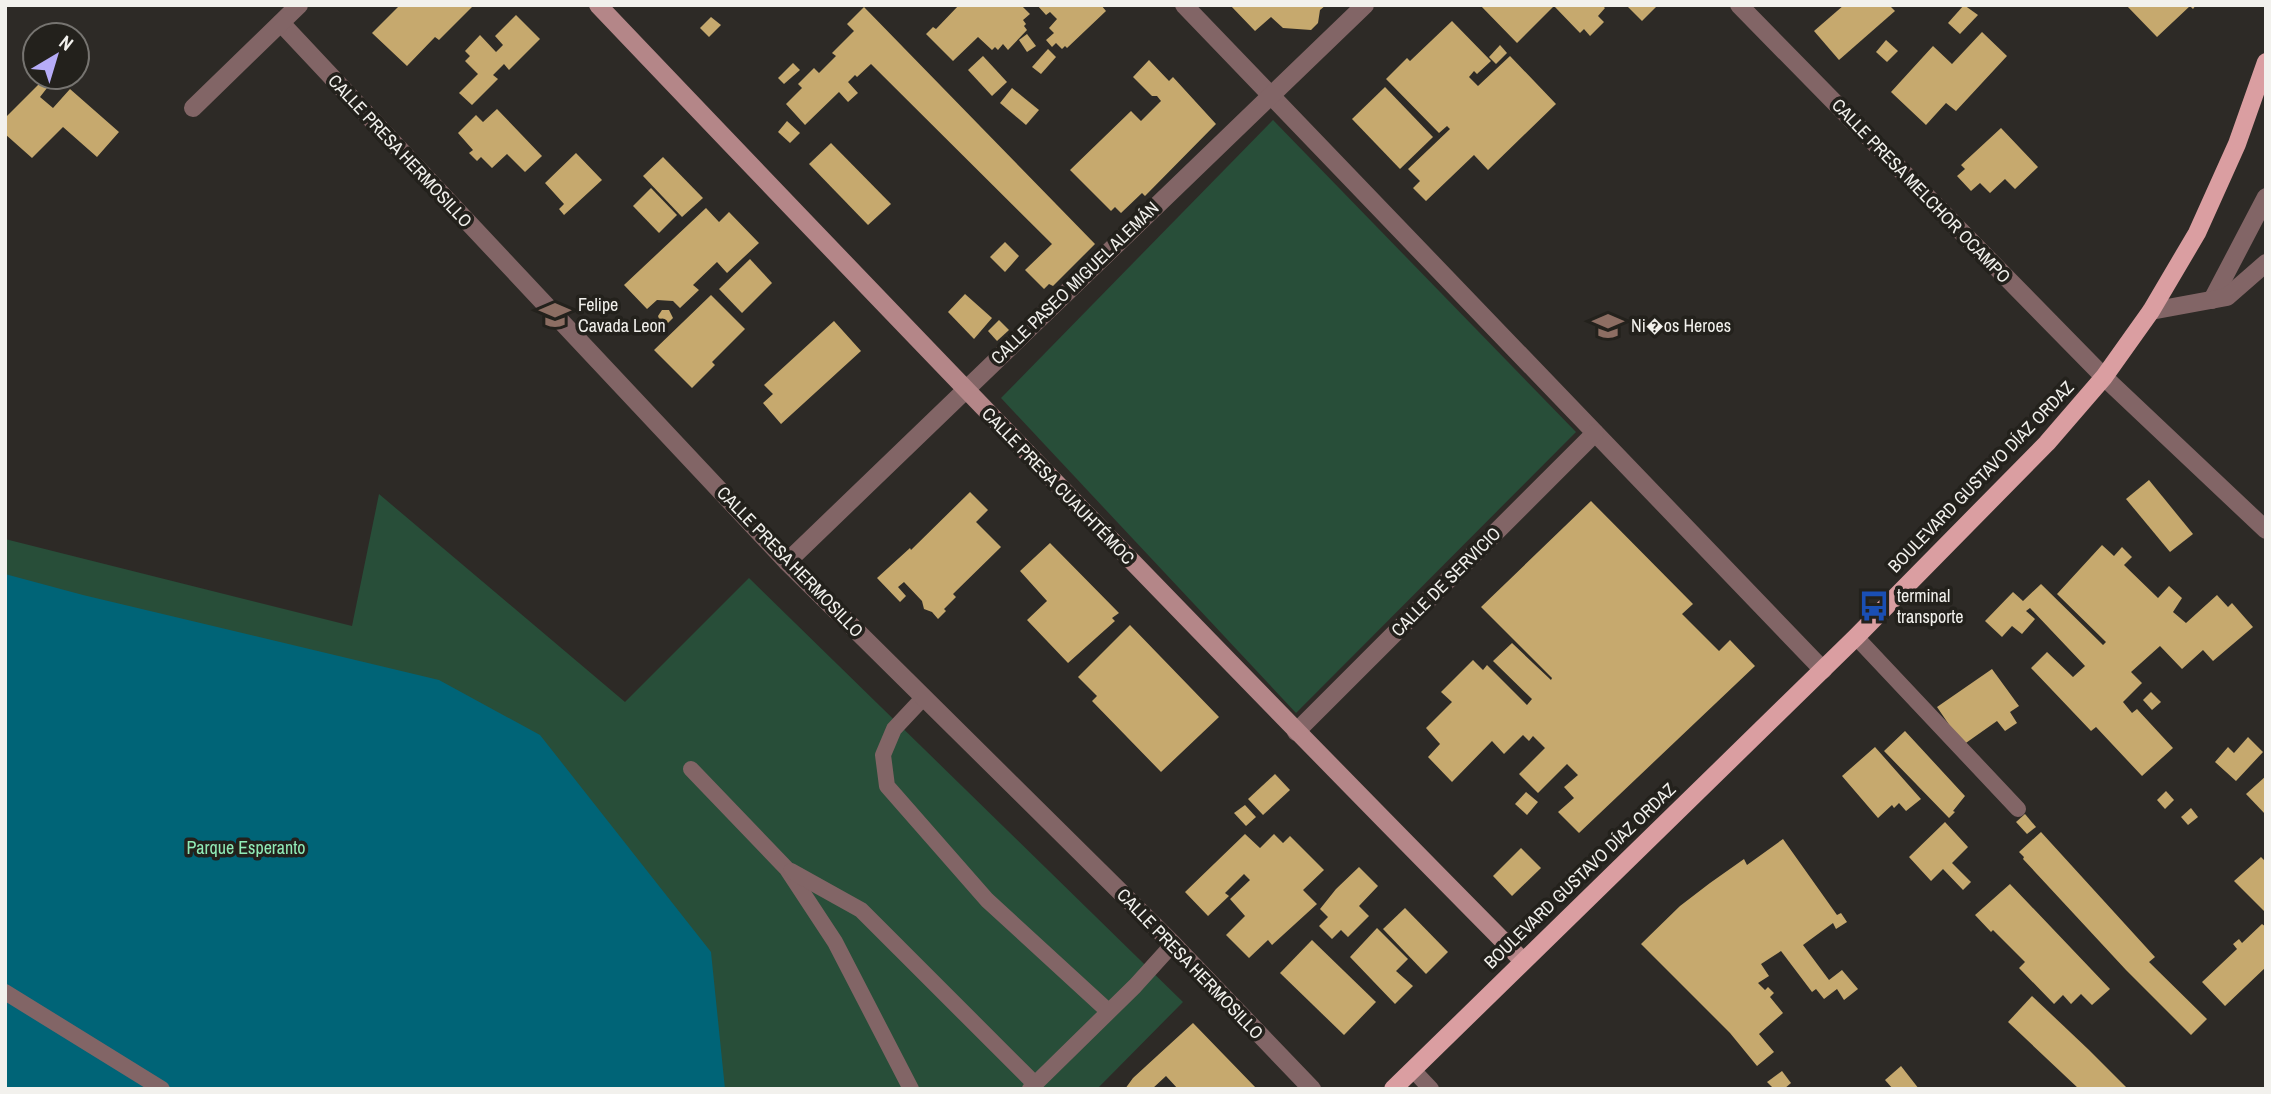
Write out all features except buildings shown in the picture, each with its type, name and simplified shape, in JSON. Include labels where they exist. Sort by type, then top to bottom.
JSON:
[{"type":"main road","name":"BOULEVARD GUSTAVO DÍAZ ORDAZ","points":[[1394,1089],[1857,637],[2047,443],[2104,377],[2151,311],[2197,233],[2237,144],[2266,62]]},
{"type":"street","points":[[193,108],[299,5]]},
{"type":"street","name":"CALLE PRESA CUAUHTÉMOC","points":[[598,5],[964,389],[1296,732],[1523,961]]},
{"type":"street","points":[[1184,5],[1823,670]]},
{"type":"street","name":"CALLE PASEO MIGUEL ALEMÁN","points":[[787,562],[1365,5]]},
{"type":"street","name":"CALLE PRESA MELCHOR OCAMPO","points":[[1739,5],[2104,377],[2266,530]]},
{"type":"street","name":"CALLE PRESA HERMOSILLO","points":[[281,23],[787,562],[1173,944],[1312,1089]]},
{"type":"street","points":[[2212,300],[2266,197]]},
{"type":"street","points":[[2151,311],[2227,297],[2266,263]]},
{"type":"street","name":"CALLE DE SERVICIO","points":[[1296,732],[1595,433]]},
{"type":"lane","points":[[1857,637],[2018,808]]},
{"type":"lane","points":[[924,697],[894,729],[883,755],[887,786],[987,900],[1108,1012]]},
{"type":"lane","points":[[691,769],[787,869],[835,942],[911,1089]]},
{"type":"lane","points":[[787,869],[861,910],[1032,1086],[1135,986],[1173,944]]},
{"type":"lane","points":[[5,992],[162,1089]]},
{"type":"lane","points":[[1413,1070],[1431,1089]]},
{"type":"green space","points":[[1273,120],[1576,432],[1296,713],[1001,398]]},
{"type":"green space","name":"Parque Esperanto","points":[[379,494],[625,702],[749,578],[1183,1002],[1097,1089],[5,1089],[5,539],[352,626]]},
{"type":"water","points":[[5,574],[439,680],[540,735],[711,952],[725,1089],[5,1089]]},
{"type":"place","name":"Felipe Cavada Leon","points":[[555,315]]},
{"type":"place","name":"Ni�os Heroes","points":[[1608,326]]},
{"type":"place","name":"terminal transporte","points":[[1874,606]]}]
